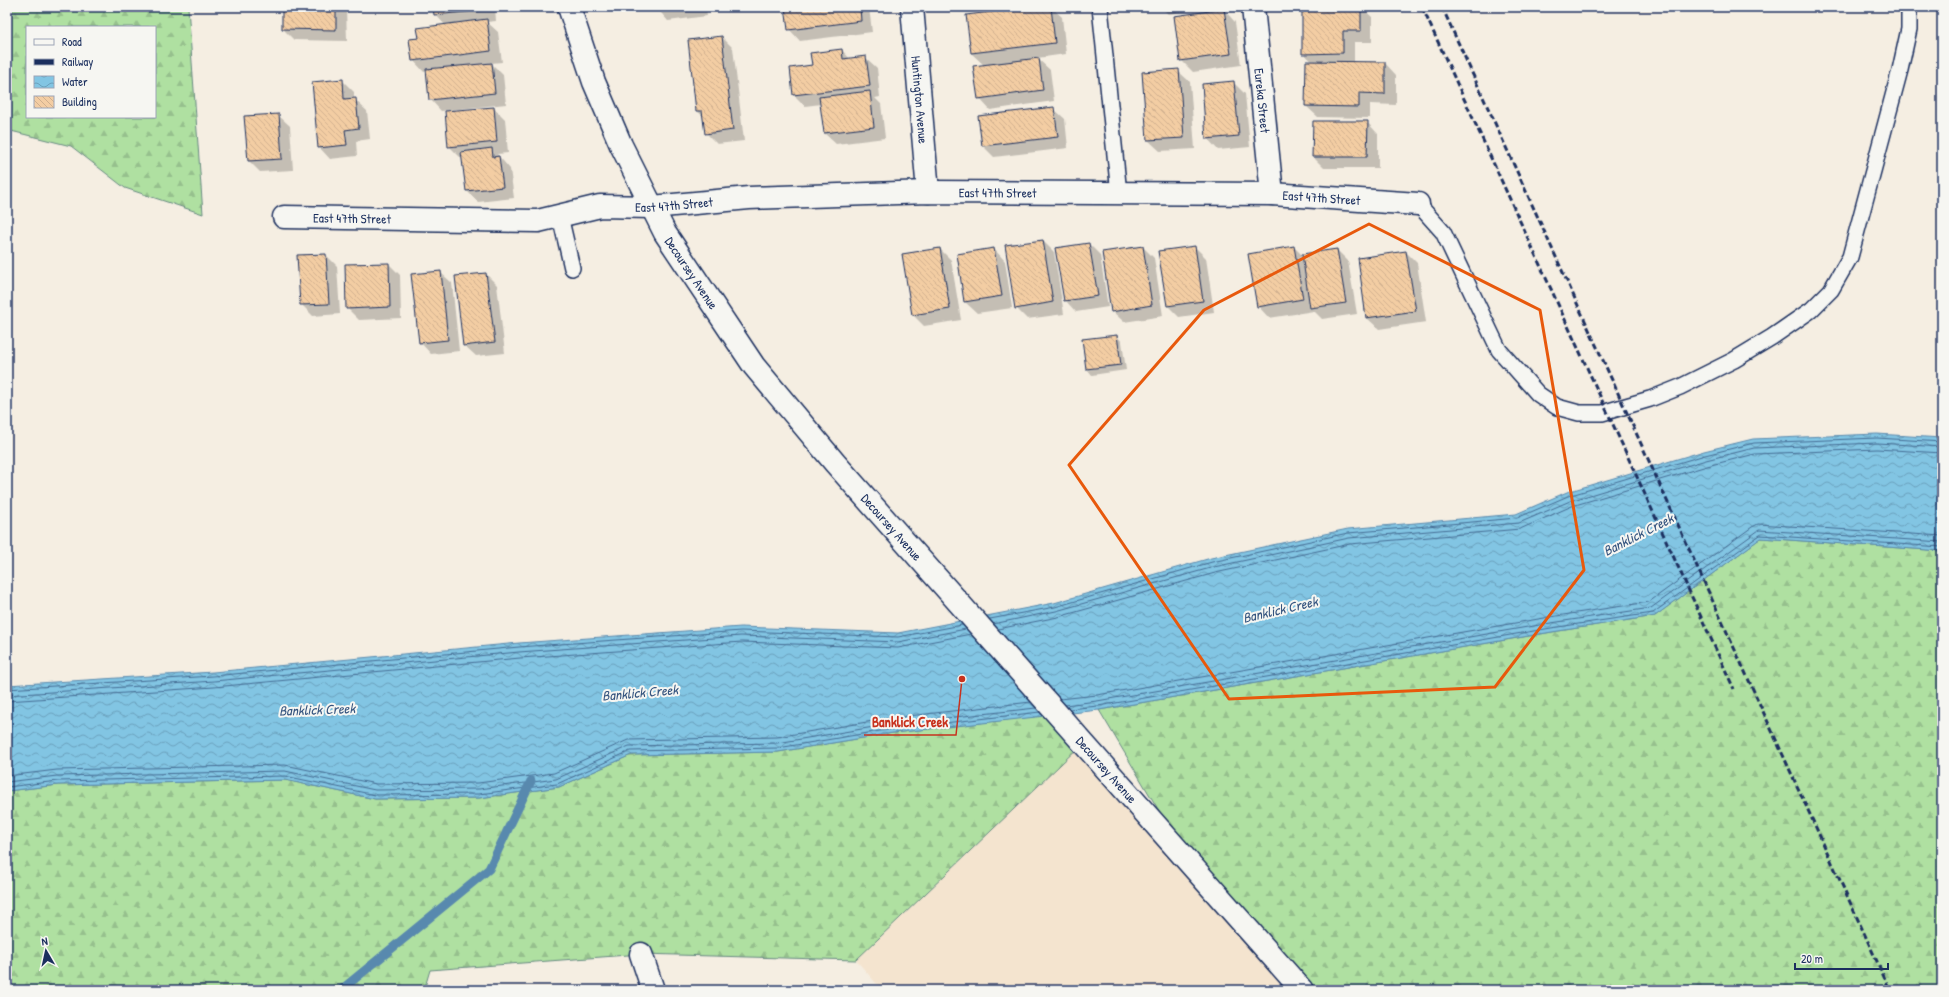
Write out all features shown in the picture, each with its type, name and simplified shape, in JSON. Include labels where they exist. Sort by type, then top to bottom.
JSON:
[{"type":"street","name":"Decoursey Avenue","points":[[569,7],[594,82],[620,145],[665,233],[754,366],[835,463],[1302,990]]},
{"type":"street","name":"Huntington Avenue","points":[[912,7],[928,192]]},
{"type":"street","name":"Eureka Street","points":[[1253,7],[1272,194]]},
{"type":"street","name":"East 47th Street","points":[[284,216],[538,221],[600,206],[652,207],[749,198],[928,192],[1272,194],[1418,204]]},
{"type":"street","points":[[641,954],[654,990]]},
{"type":"lane","points":[[1100,7],[1119,194]]},
{"type":"lane","name":"East 47th Street","points":[[1418,204],[1443,232],[1499,350],[1538,394],[1557,407],[1579,413],[1602,413],[1650,399],[1734,360],[1772,337],[1811,310],[1831,290],[1850,257],[1900,70],[1909,29],[1909,7]]},
{"type":"lane","points":[[560,216],[572,268]]},
{"type":"highlighted area","points":[[1369,224],[1540,310],[1584,570],[1495,687],[1229,699],[1069,465],[1204,310]]},
{"type":"shaded area","points":[[1083,743],[1302,990],[882,990],[856,960]]},
{"type":"green space","points":[[7,7],[188,7],[203,214],[125,188],[71,146],[7,130]]},
{"type":"green space","points":[[1761,538],[1942,551],[1942,990],[1302,990],[1192,866],[1099,710],[1552,632],[1655,616]]},
{"type":"green space","points":[[1057,714],[1083,743],[856,960],[641,954],[430,970],[424,990],[133,990],[111,986],[87,990],[7,990],[7,791],[58,785],[285,780],[375,799],[479,798],[559,787],[631,755],[778,752],[893,733]]},
{"type":"water","points":[[1877,434],[1942,438],[1942,551],[1761,538],[1655,616],[1552,632],[1099,710],[893,733],[778,752],[631,755],[559,787],[479,798],[375,799],[285,780],[58,785],[7,791],[7,685],[213,672],[519,643],[741,627],[898,633],[1054,603],[1211,558],[1348,529],[1516,514],[1567,492],[1704,451],[1753,439]]},
{"type":"building","points":[[282,7],[336,7],[336,30],[282,29]]},
{"type":"building","points":[[433,7],[485,7],[486,10],[434,15]]},
{"type":"building","points":[[655,7],[678,7],[656,10]]},
{"type":"building","points":[[785,7],[860,7],[861,21],[788,30]]},
{"type":"building","points":[[1033,7],[1051,7],[1055,43],[971,53],[966,15]]},
{"type":"building","points":[[1302,7],[1361,7],[1361,31],[1343,31],[1343,53],[1302,54]]},
{"type":"building","points":[[1224,9],[1231,54],[1180,61],[1174,16]]},
{"type":"building","points":[[487,19],[491,51],[412,61],[409,39],[419,38],[417,28]]},
{"type":"building","points":[[722,36],[733,130],[705,134],[702,111],[696,111],[688,40]]},
{"type":"building","points":[[842,49],[843,59],[866,56],[870,86],[793,95],[790,68],[812,65],[810,53]]},
{"type":"building","points":[[1039,58],[1043,90],[978,99],[973,66]]},
{"type":"building","points":[[1306,61],[1385,62],[1385,94],[1359,93],[1359,107],[1305,106]]},
{"type":"building","points":[[492,63],[495,93],[429,100],[426,69]]},
{"type":"building","points":[[1179,69],[1184,138],[1147,140],[1142,72]]},
{"type":"building","points":[[343,79],[344,99],[356,98],[359,128],[345,130],[347,145],[318,148],[312,82]]},
{"type":"building","points":[[1234,81],[1239,136],[1206,139],[1202,84]]},
{"type":"building","points":[[870,91],[874,127],[824,133],[819,97]]},
{"type":"building","points":[[494,107],[497,142],[448,147],[445,111]]},
{"type":"building","points":[[1054,107],[1058,137],[982,146],[978,116]]},
{"type":"building","points":[[279,114],[282,159],[248,161],[244,116]]},
{"type":"building","points":[[1313,121],[1368,121],[1367,157],[1312,157]]},
{"type":"building","points":[[492,148],[493,157],[499,156],[503,187],[466,191],[461,152]]},
{"type":"building","points":[[1043,240],[1053,302],[1015,309],[1005,245]]},
{"type":"building","points":[[1089,243],[1098,296],[1064,301],[1055,248]]},
{"type":"building","points":[[1143,246],[1152,305],[1111,312],[1102,252]]},
{"type":"building","points":[[1195,246],[1203,301],[1167,306],[1158,251]]},
{"type":"building","points":[[1294,246],[1303,299],[1257,307],[1248,254]]},
{"type":"building","points":[[940,248],[950,309],[912,315],[902,254]]},
{"type":"building","points":[[994,248],[1002,296],[964,302],[957,254]]},
{"type":"building","points":[[1337,249],[1346,303],[1310,308],[1302,254]]},
{"type":"building","points":[[1406,251],[1416,311],[1366,318],[1358,258]]},
{"type":"building","points":[[326,254],[329,304],[300,305],[297,255]]},
{"type":"building","points":[[389,263],[390,307],[346,309],[345,264]]},
{"type":"building","points":[[441,271],[448,340],[419,343],[411,274]]},
{"type":"building","points":[[486,273],[495,342],[463,346],[455,276]]},
{"type":"building","points":[[1117,335],[1121,365],[1086,369],[1082,339]]},
{"type":"waterway","points":[[341,990],[489,869],[531,781]]},
{"type":"railway","points":[[1422,7],[1734,689]]},
{"type":"railway","points":[[1442,7],[1890,990]]},
{"type":"place","name":"Banklick Creek","points":[[962,679]]}]
